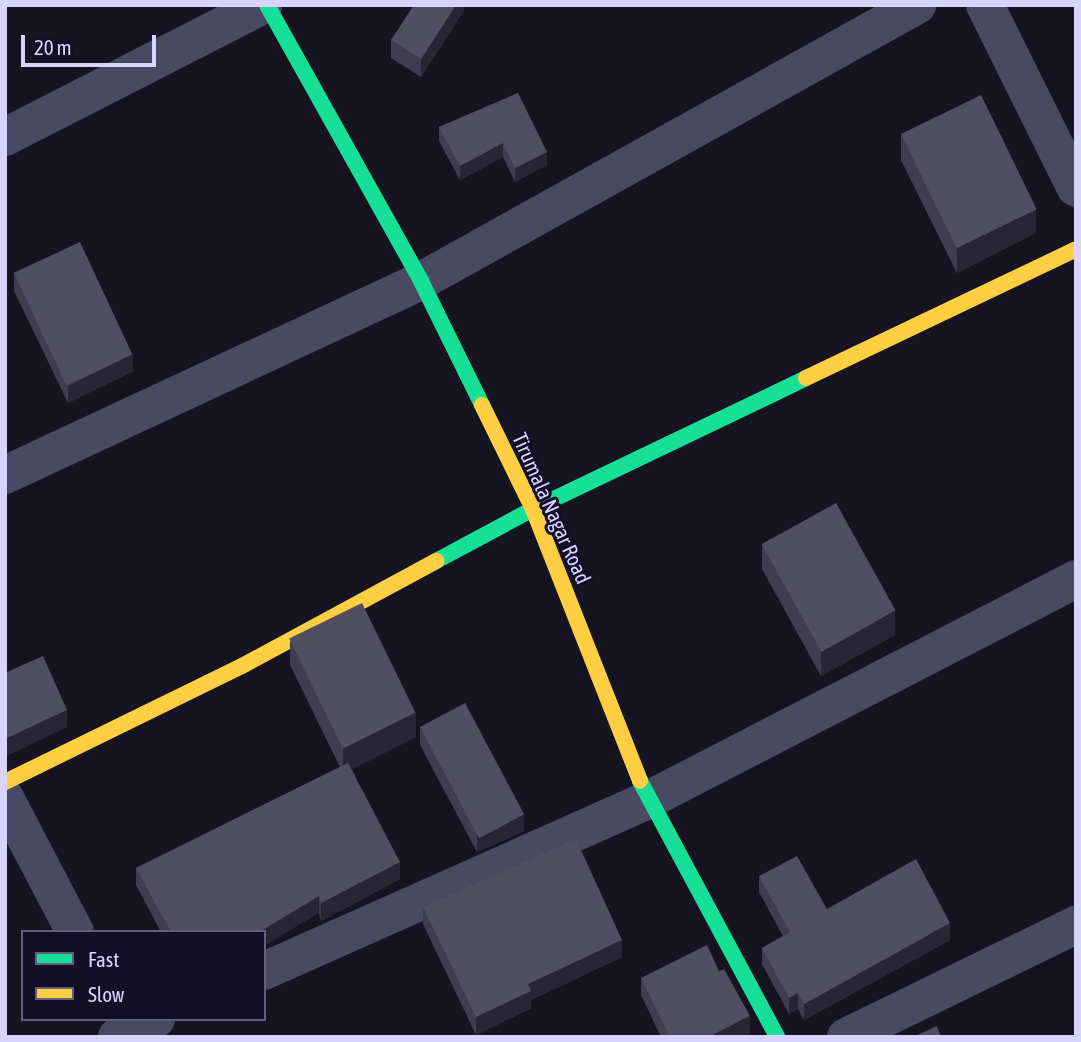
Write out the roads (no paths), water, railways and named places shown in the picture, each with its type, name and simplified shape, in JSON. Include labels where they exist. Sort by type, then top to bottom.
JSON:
[{"type":"street","points":[[5,137],[265,5]]},
{"type":"street","name":"Tirumala Nagar Road","points":[[265,5],[421,281],[533,509],[648,800],[778,1037]]},
{"type":"street","points":[[5,475],[421,281],[916,5]]},
{"type":"street","points":[[985,5],[1076,188]]},
{"type":"street","points":[[5,782],[242,666],[533,509],[1076,249]]},
{"type":"street","points":[[266,970],[648,800],[1076,579]]},
{"type":"street","points":[[5,798],[74,930]]},
{"type":"street","points":[[846,1037],[1076,925]]}]
